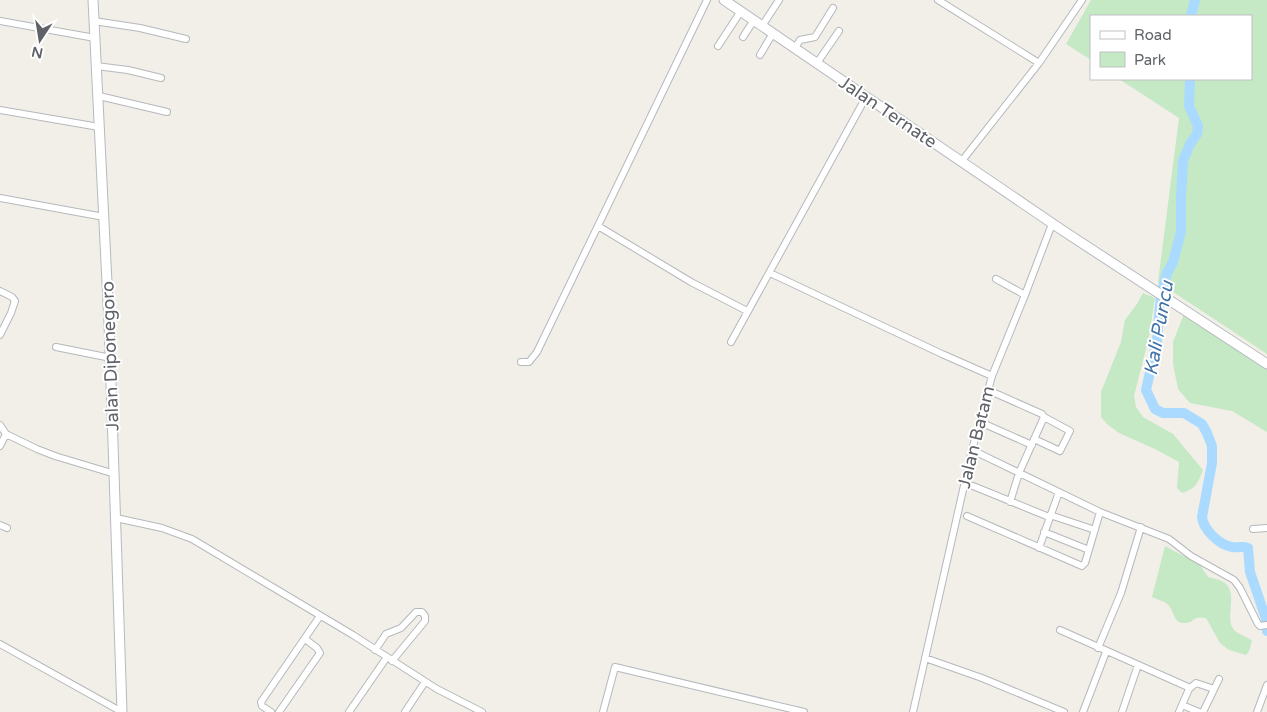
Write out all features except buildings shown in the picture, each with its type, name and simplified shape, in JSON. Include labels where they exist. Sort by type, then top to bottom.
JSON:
[{"type":"main road","name":"Jalan Diponegoro","points":[[93,0],[111,358],[122,712]]},
{"type":"main road","name":"Jalan Ternate","points":[[724,0],[1052,224],[1267,364]]},
{"type":"street","points":[[521,362],[529,362],[537,352],[707,0]]},
{"type":"street","points":[[762,26],[778,0]]},
{"type":"street","points":[[938,0],[1039,63]]},
{"type":"street","points":[[961,162],[1039,63],[1082,0]]},
{"type":"street","points":[[795,48],[800,40],[815,37],[833,8]]},
{"type":"street","points":[[718,46],[741,11]]},
{"type":"street","points":[[743,37],[754,20]]},
{"type":"street","points":[[0,21],[95,38]]},
{"type":"street","points":[[94,21],[140,28],[186,39]]},
{"type":"street","points":[[817,63],[839,31]]},
{"type":"street","points":[[760,54],[773,33]]},
{"type":"street","points":[[96,66],[128,70],[161,78]]},
{"type":"street","points":[[99,96],[167,112]]},
{"type":"street","points":[[731,342],[866,97]]},
{"type":"street","points":[[0,110],[99,127]]},
{"type":"street","points":[[0,198],[104,216]]},
{"type":"street","name":"Jalan Batam","points":[[913,712],[972,450],[988,390],[1052,224]]},
{"type":"street","points":[[598,226],[691,282],[747,311]]},
{"type":"street","points":[[770,273],[992,376]]},
{"type":"street","points":[[996,279],[1025,296]]},
{"type":"street","points":[[0,291],[12,297],[15,301],[0,335]]},
{"type":"street","points":[[56,347],[111,358]]},
{"type":"street","points":[[980,422],[1059,451],[1063,448],[1069,430],[1044,417],[1042,414],[988,390]]},
{"type":"street","points":[[1010,502],[1019,473],[1044,417]]},
{"type":"street","points":[[0,425],[6,434],[37,449],[115,474]]},
{"type":"street","points":[[0,446],[6,434]]},
{"type":"street","points":[[972,450],[1100,512],[1169,539],[1191,556],[1230,577],[1239,586],[1255,619],[1263,625]]},
{"type":"street","points":[[973,486],[1010,502],[1095,530]]},
{"type":"street","points":[[1039,548],[1059,492]]},
{"type":"street","points":[[967,516],[1082,566],[1085,564],[1100,512]]},
{"type":"street","points":[[116,518],[153,525],[192,539],[425,682],[482,712]]},
{"type":"street","points":[[1098,648],[1121,593],[1141,527]]},
{"type":"street","points":[[1253,528],[1267,528]]},
{"type":"street","points":[[1044,532],[1089,550]]},
{"type":"street","points":[[350,712],[389,659],[425,621],[425,616],[422,612],[416,612],[401,628],[386,634],[375,650]]},
{"type":"street","points":[[271,712],[262,706],[261,702],[320,616]]},
{"type":"street","points":[[1060,630],[1190,689]]},
{"type":"street","points":[[279,712],[320,653],[317,648],[305,639]]},
{"type":"street","points":[[0,644],[122,712]]},
{"type":"street","points":[[1083,712],[1106,652]]},
{"type":"street","points":[[926,658],[982,678],[1064,712]]},
{"type":"street","points":[[1122,712],[1138,665]]},
{"type":"street","points":[[603,712],[614,667],[804,712]]},
{"type":"street","points":[[1203,712],[1218,680]]},
{"type":"street","points":[[406,712],[425,682]]},
{"type":"street","points":[[1179,712],[1190,689],[1196,683],[1214,689]]},
{"type":"street","points":[[1257,712],[1267,685]]},
{"type":"street","points":[[1182,705],[1199,712]]},
{"type":"green space","points":[[1091,0],[1267,0],[1267,354],[1158,282],[1179,118],[1121,80],[1252,80],[1252,15],[1090,15],[1090,59],[1066,44]]},
{"type":"green space","points":[[1143,293],[1155,298],[1149,337],[1134,396],[1136,407],[1143,417],[1173,434],[1203,470],[1196,485],[1182,493],[1177,488],[1179,462],[1119,433],[1101,417],[1101,392],[1121,342],[1125,320]]},
{"type":"green space","points":[[1184,314],[1267,369],[1267,432],[1232,411],[1190,403],[1178,389],[1173,364],[1173,342]]},
{"type":"green space","points":[[1165,546],[1200,565],[1208,577],[1226,584],[1231,595],[1230,621],[1232,627],[1236,632],[1252,641],[1246,655],[1229,650],[1220,643],[1206,618],[1194,619],[1186,623],[1179,622],[1168,605],[1152,597]]},
{"type":"waterway","name":"Kali Puncu","points":[[1191,15],[1195,0]]},
{"type":"waterway","name":"Kali Puncu","points":[[1190,80],[1189,106],[1198,126],[1197,134],[1190,144],[1183,161],[1181,232],[1173,262],[1167,273],[1161,294],[1157,340],[1146,390],[1155,409],[1163,413],[1184,413],[1202,424],[1207,433],[1212,446],[1212,463],[1202,517],[1203,522],[1217,540],[1227,546],[1248,548],[1250,572],[1266,619],[1267,631]]}]
